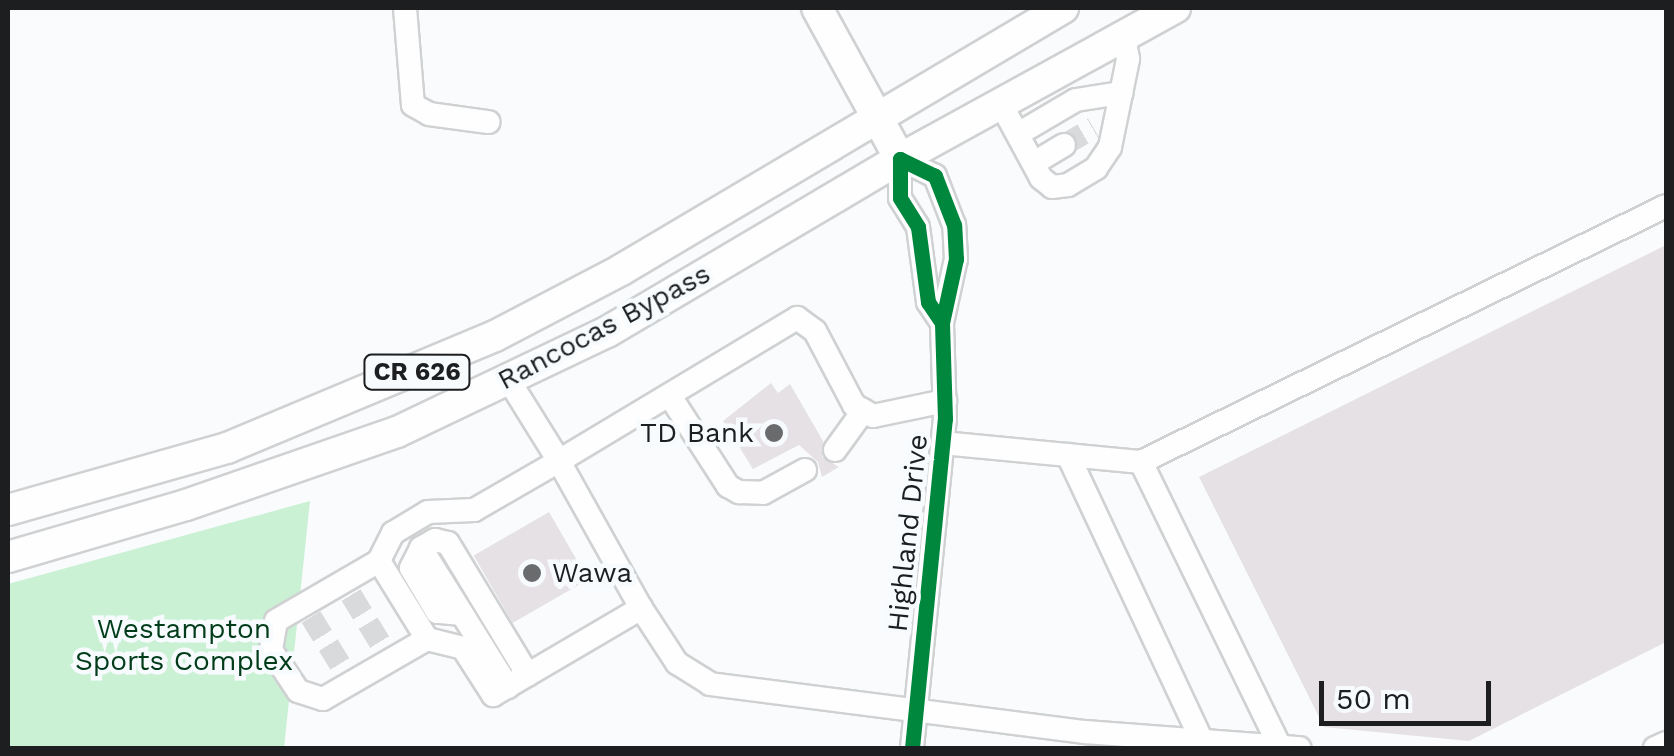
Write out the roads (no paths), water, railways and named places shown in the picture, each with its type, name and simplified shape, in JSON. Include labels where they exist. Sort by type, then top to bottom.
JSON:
[{"type":"main road","points":[[818,8],[874,118],[900,158]]},
{"type":"main road","name":"CR 626","points":[[874,118],[1063,8]]},
{"type":"main road","name":"CR 626","points":[[900,158],[1175,8]]},
{"type":"main road","name":"Rancocas Bypass","points":[[8,510],[227,448],[495,336],[621,270],[874,118]]},
{"type":"main road","name":"Rancocas Bypass","points":[[8,556],[186,505],[379,438],[607,332],[900,158]]},
{"type":"street","points":[[405,8],[413,105],[429,114],[488,122]]},
{"type":"street","points":[[1001,104],[1034,163],[1052,186],[1068,185],[1096,168],[1110,147],[1124,36]]},
{"type":"street","points":[[1018,134],[1076,100],[1118,104]]},
{"type":"street","points":[[1093,128],[1118,104]]},
{"type":"street","points":[[1034,163],[1064,144]]},
{"type":"street","name":"Highland Drive","points":[[912,748],[943,443],[942,323],[956,259],[954,225],[935,176],[900,158],[900,198],[918,228],[928,302],[942,323]]},
{"type":"street","points":[[943,443],[1141,462],[1666,206]]},
{"type":"street","points":[[642,608],[493,696],[464,648],[427,639],[386,653],[347,676],[323,700],[298,691],[270,650],[276,622],[307,611],[347,588],[378,561],[392,533],[428,512],[474,510],[670,396],[783,322],[798,318],[815,331],[846,393],[864,410],[907,413],[945,402]]},
{"type":"street","points":[[508,379],[676,663],[710,684],[1289,748]]},
{"type":"street","points":[[670,396],[728,486],[739,492],[763,493],[805,470]]},
{"type":"street","points":[[835,450],[864,410]]},
{"type":"street","points":[[1068,456],[1202,741]]},
{"type":"street","points":[[1141,462],[1289,748]]},
{"type":"street","points":[[435,540],[448,543],[518,681],[462,614],[437,612],[411,568],[421,548],[435,540]]},
{"type":"street","points":[[378,561],[427,639]]},
{"type":"street","points":[[1655,748],[1666,743]]},
{"type":"tunnel","points":[[1064,145],[1093,128]]},
{"type":"tunnel","points":[[351,595],[382,646]]},
{"type":"tunnel","points":[[311,617],[343,669]]},
{"type":"place","name":"TD Bank","points":[[774,433]]},
{"type":"place","name":"Wawa","points":[[532,573]]},
{"type":"park label","name":"Westampton Sports Complex","points":[[184,645]]}]
